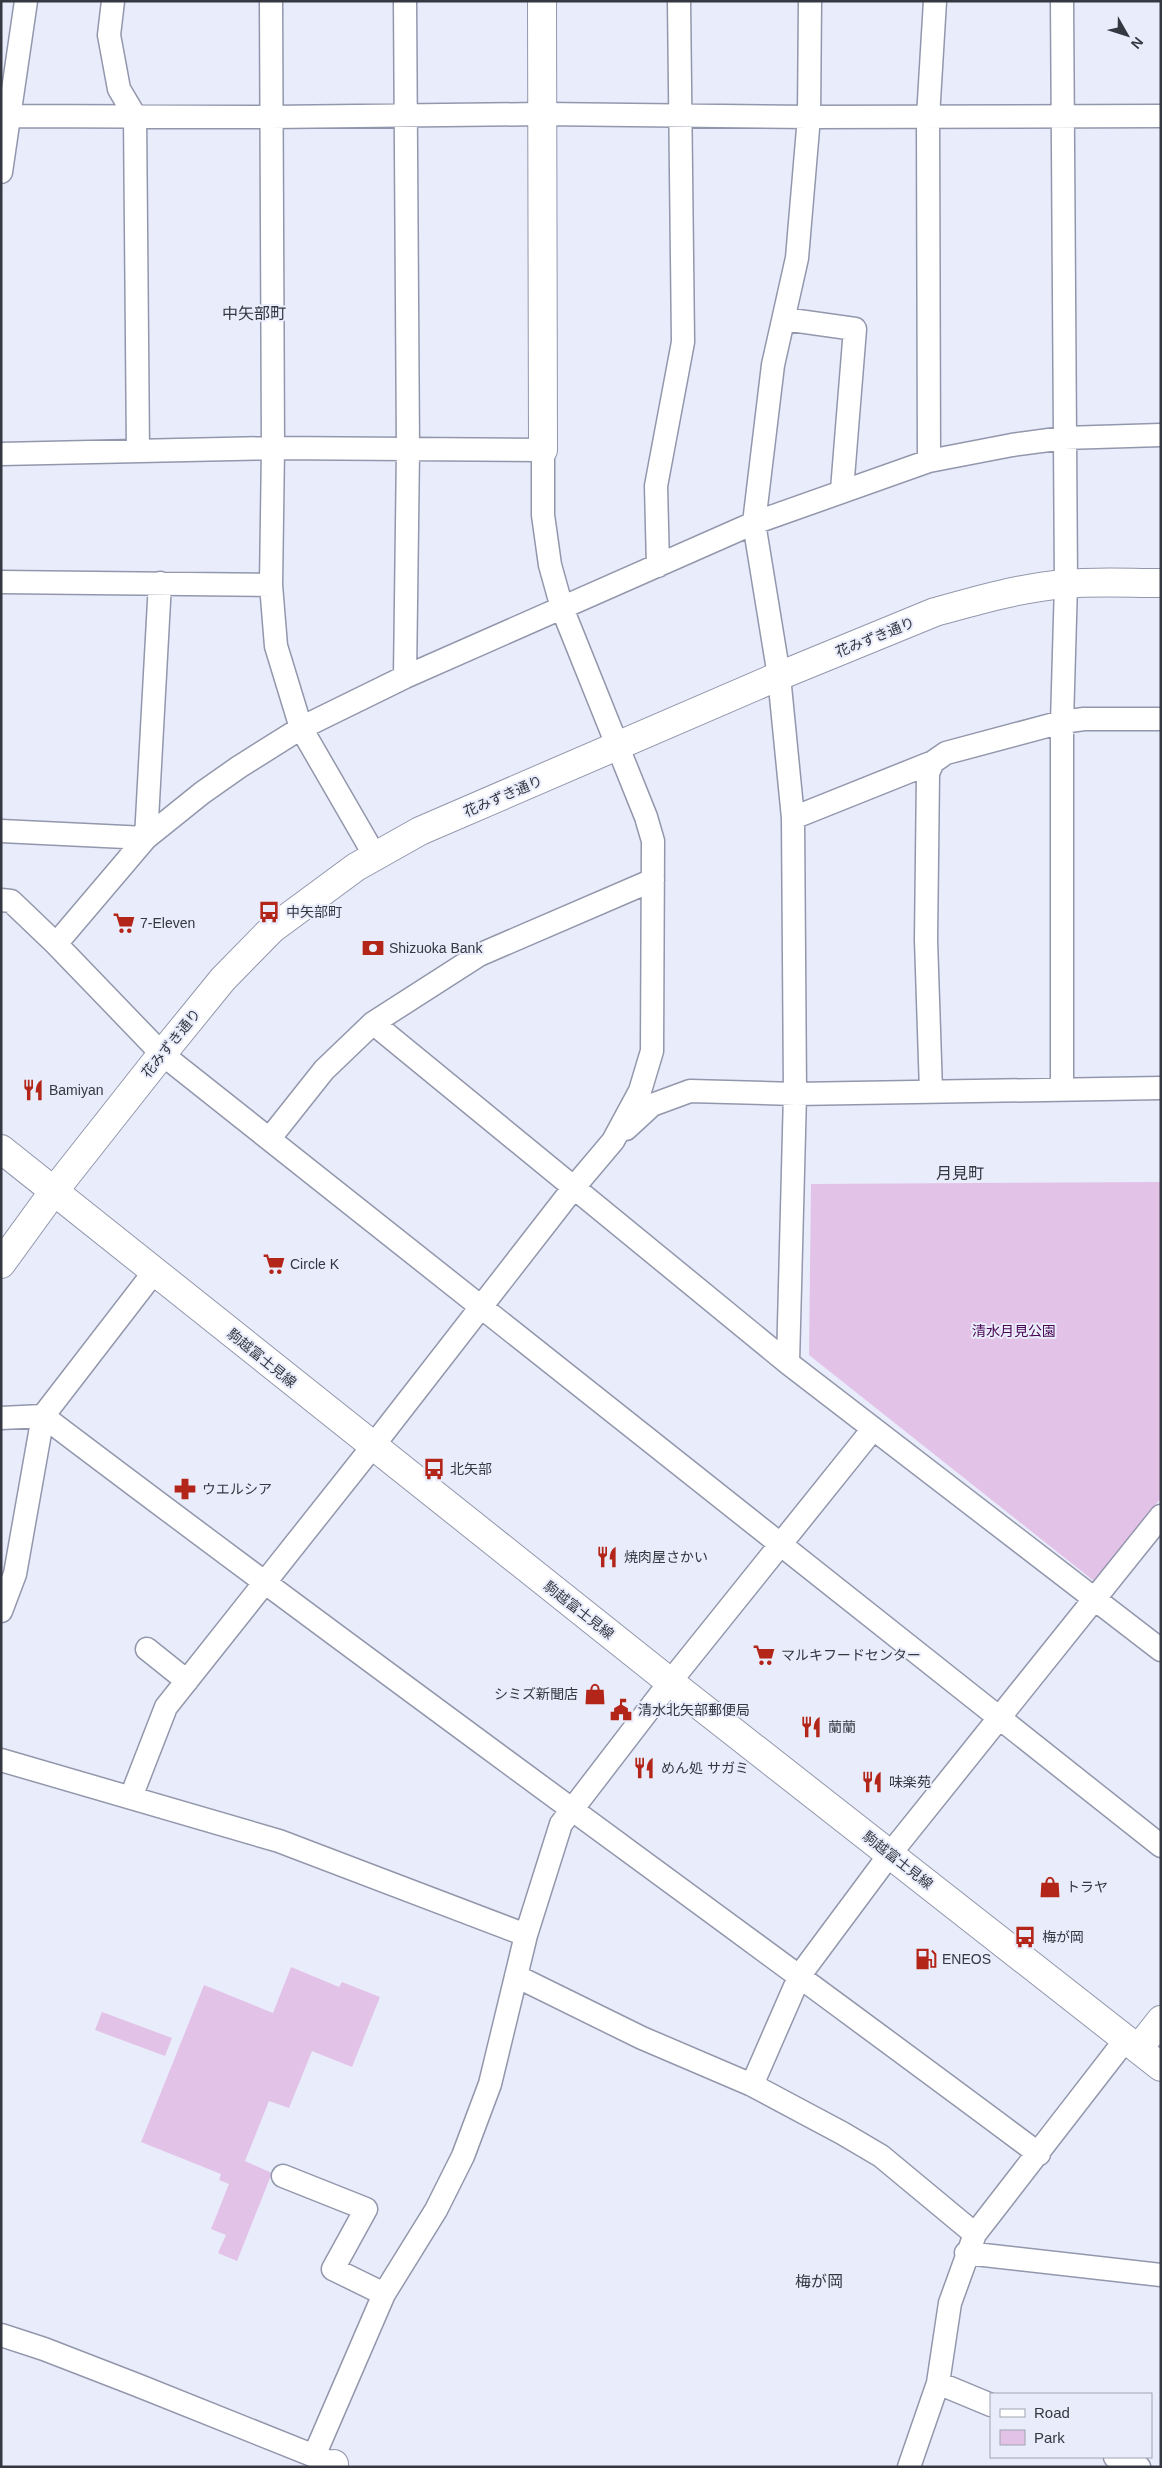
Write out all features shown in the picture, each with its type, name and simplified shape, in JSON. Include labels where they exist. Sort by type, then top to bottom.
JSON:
[{"type":"street","points":[[1,172],[26,1]]},
{"type":"street","points":[[113,1],[109,35],[119,90],[135,116],[138,451]]},
{"type":"street","points":[[271,1],[273,448],[271,585],[276,646],[301,728],[376,856]]},
{"type":"street","points":[[405,1],[408,450],[405,678]]},
{"type":"street","points":[[542,1],[543,515],[550,565],[562,608],[616,746],[646,816],[652,841],[652,1051],[640,1091],[613,1141]]},
{"type":"street","points":[[658,566],[656,486],[683,342],[679,1]]},
{"type":"street","points":[[788,1363],[795,1094],[793,818],[779,676],[754,523],[773,365],[797,258],[809,117],[810,1]]},
{"type":"street","points":[[929,461],[928,117],[935,1]]},
{"type":"street","points":[[1062,1],[1066,584],[1062,722],[1062,1089]]},
{"type":"street","points":[[9,116],[271,117],[542,114],[680,114],[809,117],[1161,116]]},
{"type":"street","points":[[784,319],[855,329],[842,490]]},
{"type":"street","points":[[56,944],[146,838],[232,772],[301,728],[405,678],[754,523],[842,490],[929,461],[1012,445],[1064,438],[1161,434]]},
{"type":"street","points":[[1,454],[273,448],[543,450]]},
{"type":"street","points":[[1,582],[271,585]]},
{"type":"street","points":[[146,838],[160,583]]},
{"type":"street","name":"花みずき通り","points":[[1,1264],[54,1191],[223,979],[272,930],[310,900],[376,856],[420,831],[779,676],[936,612],[982,599],[1066,584],[1161,583]]},
{"type":"street","points":[[793,818],[933,762],[946,754],[1062,722],[1084,719],[1161,719]]},
{"type":"street","points":[[931,1091],[926,940],[928,773],[933,762]]},
{"type":"street","points":[[1,831],[146,838]]},
{"type":"street","points":[[270,1138],[324,1070],[373,1023],[479,954],[653,880]]},
{"type":"street","points":[[1,900],[11,901],[56,944],[162,1054],[270,1138],[999,1720],[1161,1846]]},
{"type":"street","points":[[373,1023],[788,1363],[1161,1650]]},
{"type":"street","points":[[131,1797],[166,1707],[373,1446],[574,1186],[613,1141],[652,1105],[690,1091],[795,1094],[1161,1088]]},
{"type":"street","name":"駒越富士見線","points":[[1,1149],[670,1682],[1161,2067]]},
{"type":"street","points":[[1,1612],[15,1574],[43,1416],[154,1272]]},
{"type":"street","points":[[1,1418],[43,1416],[264,1584],[570,1810],[800,1976],[1039,2154]]},
{"type":"street","points":[[1,2335],[129,2382],[244,2430],[330,2463],[384,2294],[436,2210],[463,2156],[490,2084],[526,1935],[560,1824],[670,1682],[874,1429]]},
{"type":"street","points":[[752,2085],[800,1976],[890,1854],[1161,1516]]},
{"type":"street","points":[[147,1649],[187,1681]]},
{"type":"street","points":[[1,1760],[278,1841],[526,1935]]},
{"type":"street","points":[[516,1976],[642,2038],[752,2085],[881,2156],[971,2243],[1161,2275]]},
{"type":"street","points":[[909,2467],[938,2383],[950,2303],[971,2243],[1039,2154],[1132,2044],[1161,2020]]},
{"type":"street","points":[[282,2176],[366,2209],[333,2269],[384,2294]]},
{"type":"street","points":[[938,2383],[990,2405]]},
{"type":"street","points":[[1117,2458],[1139,2467]]},
{"type":"green space","name":"清水月見公園","points":[[1161,1182],[1161,1498],[1094,1581],[809,1355],[811,1184]]},
{"type":"green space","points":[[291,1967],[339,1987],[342,1982],[380,1997],[352,2067],[312,2051],[289,2108],[269,2101],[245,2161],[272,2173],[237,2261],[218,2253],[226,2235],[211,2229],[229,2184],[219,2180],[221,2174],[141,2142],[204,1985],[273,2013]]},
{"type":"green space","points":[[102,2012],[172,2038],[165,2056],[95,2030]]},
{"type":"place","name":"中矢部町","points":[[269,912]]},
{"type":"place","name":"7-Eleven","points":[[124,923]]},
{"type":"place","name":"Shizuoka Bank","points":[[373,948]]},
{"type":"place","name":"Bamiyan","points":[[33,1090]]},
{"type":"place","name":"Circle K","points":[[274,1264]]},
{"type":"place","name":"北矢部","points":[[434,1469]]},
{"type":"place","name":"ウエルシア","points":[[185,1489]]},
{"type":"place","name":"焼肉屋さかい","points":[[607,1557]]},
{"type":"place","name":"マルキフードセンター","points":[[764,1655]]},
{"type":"place","name":"シミズ新聞店","points":[[595,1694]]},
{"type":"place","name":"清水北矢部郵便局","points":[[621,1710]]},
{"type":"place","name":"蘭蘭","points":[[811,1727]]},
{"type":"place","name":"めん処 サガミ","points":[[644,1768]]},
{"type":"place","name":"味楽苑","points":[[872,1782]]},
{"type":"place","name":"トラヤ","points":[[1050,1887]]},
{"type":"place","name":"梅が岡","points":[[1025,1937]]},
{"type":"place","name":"ENEOS","points":[[926,1959]]},
{"type":"district","name":"中矢部町","points":[[254,313]]},
{"type":"district","name":"月見町","points":[[960,1173]]},
{"type":"district","name":"梅が岡","points":[[819,2281]]}]
